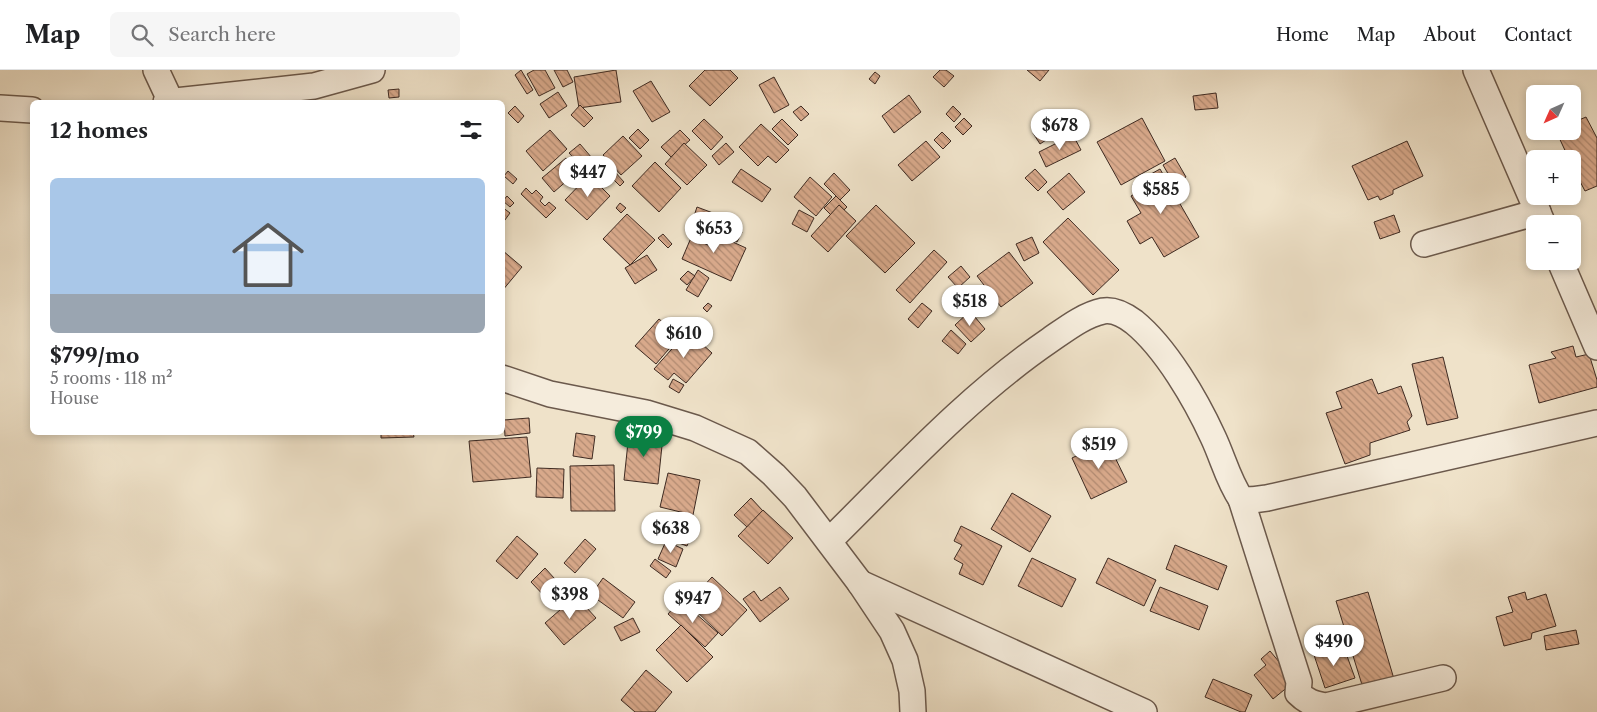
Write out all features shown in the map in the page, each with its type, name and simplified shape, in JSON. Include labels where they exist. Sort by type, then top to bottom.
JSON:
[{"type":"street","points":[[156,70],[169,100]]},
{"type":"street","points":[[207,100],[319,94],[372,70]]},
{"type":"street","points":[[1476,70],[1540,215]]},
{"type":"street","points":[[0,108],[30,110]]},
{"type":"street","points":[[1424,244],[1526,221]]},
{"type":"street","points":[[1564,270],[1597,348]]},
{"type":"street","points":[[829,541],[941,429],[994,383],[1035,351],[1087,317],[1105,311],[1120,313],[1147,333],[1178,374],[1213,437],[1228,475],[1241,499],[1299,682],[1298,693],[1305,700],[1326,706],[1443,678]]},
{"type":"street","points":[[505,379],[550,394],[654,416],[695,428],[748,452],[795,497],[860,583],[892,632],[905,660],[912,691],[914,712]]},
{"type":"street","points":[[1241,499],[1267,498],[1597,423]]},
{"type":"street","points":[[860,583],[1144,712]]},
{"type":"building","points":[[521,70],[533,90],[527,94],[515,75]]},
{"type":"building","points":[[534,70],[545,70],[555,88],[539,96],[527,74]]},
{"type":"building","points":[[554,70],[567,70],[573,82],[563,87]]},
{"type":"building","points":[[616,70],[621,102],[579,108],[574,77]]},
{"type":"building","points":[[705,70],[730,70],[738,78],[710,106],[689,86]]},
{"type":"building","points":[[940,70],[946,70],[954,76],[944,87],[933,77]]},
{"type":"building","points":[[1027,70],[1049,70],[1040,81]]},
{"type":"building","points":[[875,72],[880,76],[875,84],[869,79]]},
{"type":"building","points":[[774,77],[789,105],[774,113],[759,85]]},
{"type":"building","points":[[651,81],[670,112],[652,122],[633,91]]},
{"type":"building","points":[[399,89],[399,97],[389,98],[388,90]]},
{"type":"building","points":[[558,92],[567,106],[549,118],[540,104]]},
{"type":"building","points":[[1216,93],[1218,108],[1195,110],[1193,96]]},
{"type":"building","points":[[909,95],[921,112],[894,133],[882,116]]},
{"type":"building","points":[[580,105],[593,118],[584,127],[571,115]]},
{"type":"building","points":[[515,106],[524,116],[518,123],[508,113]]},
{"type":"building","points":[[801,106],[809,114],[801,121],[793,112]]},
{"type":"building","points":[[953,106],[961,114],[954,122],[946,114]]},
{"type":"building","points":[[1063,113],[1070,124],[1040,144],[1033,133]]},
{"type":"building","points":[[1586,117],[1597,138],[1597,186],[1585,191],[1581,183],[1581,150],[1565,150],[1560,140],[1581,140],[1581,119]]},
{"type":"building","points":[[964,118],[972,126],[963,135],[955,127]]},
{"type":"building","points":[[1142,118],[1165,161],[1121,185],[1097,142]]},
{"type":"building","points":[[704,119],[723,137],[711,150],[692,131]]},
{"type":"building","points":[[782,119],[798,135],[788,145],[772,129]]},
{"type":"building","points":[[761,124],[789,150],[776,163],[768,156],[758,166],[739,147]]},
{"type":"building","points":[[638,129],[649,140],[640,149],[629,138]]},
{"type":"building","points":[[550,130],[567,149],[543,171],[526,151]]},
{"type":"building","points":[[680,130],[690,140],[671,157],[661,147]]},
{"type":"building","points":[[942,132],[951,141],[943,149],[934,140]]},
{"type":"building","points":[[1073,135],[1081,150],[1046,167],[1039,152]]},
{"type":"building","points":[[623,136],[642,156],[621,175],[603,155]]},
{"type":"building","points":[[926,141],[940,157],[912,181],[898,165]]},
{"type":"building","points":[[1407,141],[1423,176],[1393,190],[1393,194],[1380,200],[1378,196],[1368,200],[1352,166]]},
{"type":"building","points":[[684,143],[707,165],[687,185],[665,164]]},
{"type":"building","points":[[726,143],[734,152],[719,165],[712,156]]},
{"type":"building","points":[[580,144],[592,158],[582,167],[569,153]]},
{"type":"building","points":[[566,158],[578,171],[554,192],[542,178]]},
{"type":"building","points":[[1175,158],[1186,177],[1174,184],[1163,165]]},
{"type":"building","points":[[655,162],[681,188],[659,212],[632,186]]},
{"type":"building","points":[[741,169],[771,189],[762,202],[732,182]]},
{"type":"building","points":[[1035,169],[1047,182],[1038,191],[1025,178]]},
{"type":"building","points":[[1160,169],[1199,237],[1164,257],[1152,237],[1140,244],[1127,221],[1141,213],[1131,196],[1138,192],[1133,184]]},
{"type":"building","points":[[508,171],[517,179],[513,184],[505,175]]},
{"type":"building","points":[[614,171],[624,182],[620,186],[610,176]]},
{"type":"building","points":[[834,173],[850,190],[840,200],[824,184]]},
{"type":"building","points":[[1069,173],[1085,192],[1063,210],[1047,192]]},
{"type":"building","points":[[589,175],[610,196],[587,220],[565,200]]},
{"type":"building","points":[[810,177],[832,197],[816,216],[794,197]]},
{"type":"building","points":[[526,188],[532,194],[536,190],[543,197],[540,201],[545,206],[549,202],[556,208],[546,218],[521,194]]},
{"type":"building","points":[[507,196],[514,203],[510,207],[505,203]]},
{"type":"building","points":[[836,196],[847,207],[835,219],[824,208]]},
{"type":"building","points":[[620,203],[626,208],[621,213],[616,208]]},
{"type":"building","points":[[839,205],[856,221],[828,252],[811,236]]},
{"type":"building","points":[[876,205],[915,243],[885,273],[846,236]]},
{"type":"building","points":[[697,207],[713,213],[705,233],[690,228]]},
{"type":"building","points":[[505,209],[510,213],[505,220]]},
{"type":"building","points":[[799,210],[814,218],[807,232],[792,224]]},
{"type":"building","points":[[627,214],[655,240],[630,265],[603,239]]},
{"type":"building","points":[[1394,215],[1400,232],[1380,239],[1374,222]]},
{"type":"building","points":[[717,218],[742,232],[737,242],[712,227]]},
{"type":"building","points":[[1068,218],[1119,270],[1093,295],[1043,242]]},
{"type":"building","points":[[696,226],[704,229],[699,241],[708,245],[713,233],[746,248],[731,281],[682,259]]},
{"type":"building","points":[[663,234],[672,244],[668,248],[658,238]]},
{"type":"building","points":[[1032,237],[1039,253],[1024,261],[1016,244]]},
{"type":"building","points":[[934,250],[947,262],[910,303],[896,290]]},
{"type":"building","points":[[1009,252],[1033,283],[1001,307],[977,276]]},
{"type":"building","points":[[505,253],[522,267],[505,287]]},
{"type":"building","points":[[647,255],[657,270],[635,284],[625,268]]},
{"type":"building","points":[[961,266],[970,277],[958,288],[948,277]]},
{"type":"building","points":[[698,270],[709,278],[698,297],[686,290]]},
{"type":"building","points":[[688,271],[695,276],[687,285],[680,279]]},
{"type":"building","points":[[708,303],[712,306],[707,312],[703,308]]},
{"type":"building","points":[[922,303],[932,311],[918,328],[908,319]]},
{"type":"building","points":[[970,311],[985,329],[971,342],[955,325]]},
{"type":"building","points":[[659,319],[680,336],[656,364],[635,346]]},
{"type":"building","points":[[951,330],[966,344],[958,354],[942,341]]},
{"type":"building","points":[[688,331],[712,353],[686,383],[674,373],[668,380],[654,369]]},
{"type":"building","points":[[1573,346],[1576,357],[1589,354],[1597,380],[1597,387],[1539,403],[1529,365],[1556,358],[1551,352]]},
{"type":"building","points":[[1443,357],[1458,418],[1427,425],[1412,364]]},
{"type":"building","points":[[673,379],[684,385],[679,393],[669,387]]},
{"type":"building","points":[[1372,379],[1378,394],[1401,386],[1412,416],[1407,422],[1410,430],[1370,443],[1370,455],[1345,464],[1326,413],[1342,408],[1336,392]]},
{"type":"building","points":[[529,418],[530,433],[505,436],[505,420]]},
{"type":"building","points":[[576,433],[595,436],[592,459],[573,456]]},
{"type":"building","points":[[629,433],[663,436],[658,484],[624,480]]},
{"type":"building","points":[[381,435],[414,435],[414,437],[381,438]]},
{"type":"building","points":[[527,437],[531,477],[473,482],[469,441]]},
{"type":"building","points":[[1107,441],[1127,482],[1091,499],[1072,458]]},
{"type":"building","points":[[614,465],[615,511],[571,511],[570,466]]},
{"type":"building","points":[[537,468],[564,469],[563,498],[536,497]]},
{"type":"building","points":[[668,473],[700,480],[693,515],[660,507]]},
{"type":"building","points":[[1012,493],[1051,516],[1030,552],[991,529]]},
{"type":"building","points":[[751,498],[763,511],[747,527],[734,515]]},
{"type":"building","points":[[763,510],[793,538],[768,564],[738,536]]},
{"type":"building","points":[[677,515],[696,523],[687,546],[668,539]]},
{"type":"building","points":[[961,526],[1002,546],[983,585],[959,574],[963,564],[954,559],[962,545],[954,541]]},
{"type":"building","points":[[517,536],[538,554],[517,579],[496,561]]},
{"type":"building","points":[[585,539],[596,549],[575,573],[564,563]]},
{"type":"building","points":[[666,541],[683,549],[676,567],[658,559]]},
{"type":"building","points":[[1175,545],[1227,566],[1218,590],[1166,569]]},
{"type":"building","points":[[1032,558],[1076,579],[1062,607],[1018,586]]},
{"type":"building","points":[[1108,558],[1156,580],[1144,606],[1096,583]]},
{"type":"building","points":[[655,559],[671,571],[666,578],[650,566]]},
{"type":"building","points":[[545,568],[564,589],[550,602],[531,582]]},
{"type":"building","points":[[712,577],[747,610],[722,636],[688,603]]},
{"type":"building","points":[[603,578],[635,602],[623,618],[591,595]]},
{"type":"building","points":[[780,587],[789,599],[760,622],[743,599],[754,591],[761,601]]},
{"type":"building","points":[[1160,587],[1208,606],[1199,630],[1150,611]]},
{"type":"building","points":[[1368,592],[1394,679],[1363,688],[1336,601]]},
{"type":"building","points":[[1525,592],[1527,600],[1546,594],[1556,626],[1532,633],[1531,639],[1504,646],[1496,617],[1513,612],[1508,597]]},
{"type":"building","points":[[576,596],[596,618],[564,645],[545,623]]},
{"type":"building","points":[[680,600],[718,633],[705,647],[668,614]]},
{"type":"building","points":[[633,618],[640,632],[621,641],[614,627]]},
{"type":"building","points":[[681,625],[713,657],[687,682],[656,650]]},
{"type":"building","points":[[1576,630],[1579,644],[1546,650],[1544,636]]},
{"type":"building","points":[[1343,645],[1355,678],[1325,688],[1314,655]]},
{"type":"building","points":[[1270,651],[1295,681],[1273,699],[1254,675],[1266,665],[1261,659]]},
{"type":"building","points":[[646,670],[672,692],[655,712],[635,712],[621,700]]},
{"type":"building","points":[[1213,679],[1252,695],[1245,712],[1205,697]]}]
